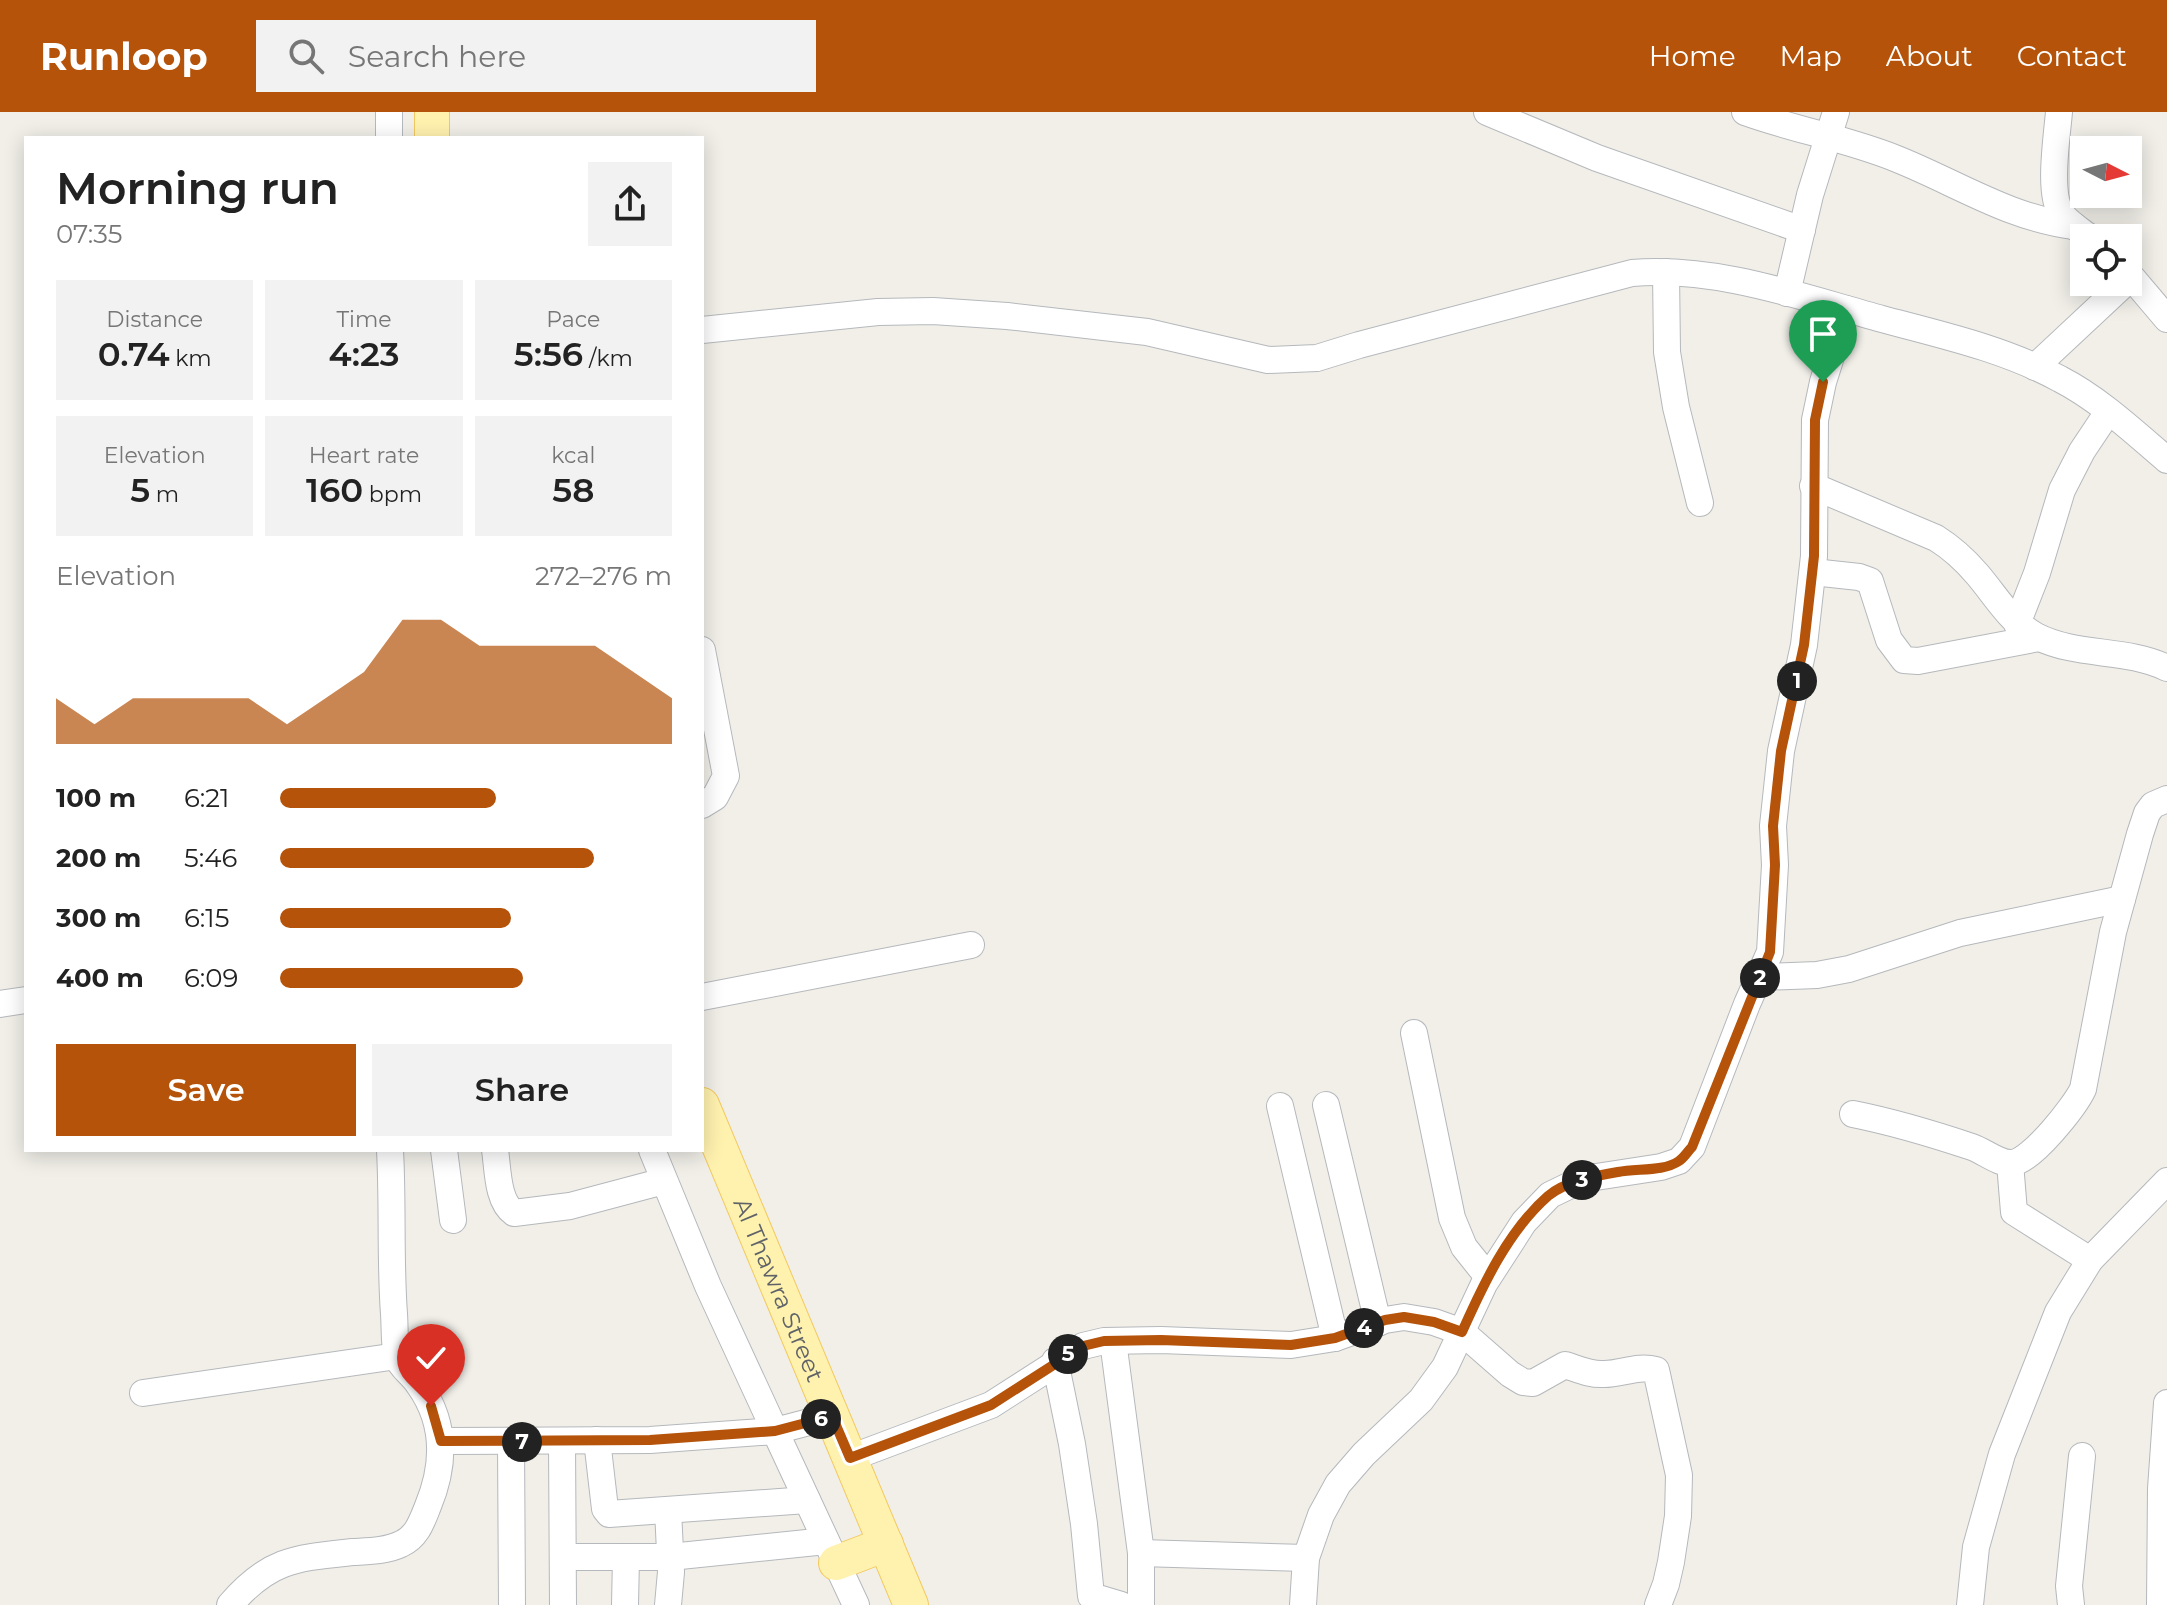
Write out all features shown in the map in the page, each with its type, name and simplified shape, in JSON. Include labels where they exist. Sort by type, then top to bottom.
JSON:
[{"type":"main road","points":[[432,112],[432,136]]},
{"type":"main road","name":"Al Thawra Street","points":[[704,1110],[911,1605]]},
{"type":"main road","points":[[831,1552],[886,1544]]},
{"type":"street","points":[[389,112],[389,136]]},
{"type":"street","points":[[1745,112],[1832,124],[1894,158],[1996,205],[2070,229]]},
{"type":"street","points":[[2059,112],[2056,196],[2063,215],[2073,224]]},
{"type":"street","points":[[1497,114],[1597,158],[1802,230]]},
{"type":"street","points":[[1787,293],[1832,124]]},
{"type":"street","points":[[1666,272],[1667,352],[1676,407],[1700,503]]},
{"type":"street","points":[[704,330],[878,312],[933,311],[1147,332],[1268,360],[1294,361],[1317,358],[1632,273],[1666,272],[1709,276],[1787,293],[1997,350],[2062,379],[2167,460]]},
{"type":"street","points":[[2142,292],[2167,319]]},
{"type":"street","points":[[2035,367],[2110,296]]},
{"type":"street","points":[[1303,1605],[1306,1558],[1321,1515],[1338,1484],[1364,1454],[1421,1400],[1445,1367],[1488,1277],[1524,1222],[1550,1195],[1583,1179],[1661,1167],[1679,1161],[1692,1147],[1741,1018],[1770,952],[1775,865],[1773,826],[1781,751],[1804,645],[1813,572],[1815,420],[1823,382],[1846,309]]},
{"type":"street","points":[[2028,631],[2037,573],[2062,490],[2082,451],[2108,412]]},
{"type":"street","points":[[1813,486],[1944,543],[1977,573],[2028,631],[2068,647],[2143,660],[2167,668]]},
{"type":"street","points":[[1813,572],[1870,581],[1889,640],[1904,660],[1918,661],[2028,631]]},
{"type":"street","points":[[704,660],[726,776],[715,797],[704,804]]},
{"type":"street","points":[[1853,1114],[1929,1133],[2010,1163],[2023,1159],[2052,1131],[2077,1102],[2083,1089],[2122,899],[2147,813],[2153,805],[2167,799]]},
{"type":"street","points":[[1761,977],[1817,975],[1849,969],[1960,933],[2122,899]]},
{"type":"street","points":[[704,997],[971,945]]},
{"type":"street","points":[[0,1004],[24,1000]]},
{"type":"street","points":[[1414,1033],[1452,1218],[1464,1247],[1488,1277]]},
{"type":"street","points":[[1326,1105],[1378,1323]]},
{"type":"street","points":[[1280,1106],[1335,1338]]},
{"type":"street","points":[[230,1605],[247,1585],[274,1566],[297,1559],[387,1549],[404,1543],[417,1532],[433,1494],[439,1475],[439,1425],[421,1388],[397,1356],[392,1293],[390,1152]]},
{"type":"street","points":[[444,1152],[453,1220]]},
{"type":"street","points":[[495,1152],[502,1195],[508,1209],[514,1213],[570,1206],[664,1181]]},
{"type":"street","points":[[653,1152],[708,1286],[856,1605]]},
{"type":"street","points":[[2010,1163],[2014,1212],[2090,1260]]},
{"type":"street","points":[[1970,1605],[1976,1547],[2002,1454],[2058,1312],[2090,1260],[2167,1181]]},
{"type":"street","points":[[850,1458],[991,1405],[1055,1361],[1083,1346],[1113,1341],[1161,1340],[1291,1345],[1335,1338],[1404,1317],[1419,1319],[1462,1332],[1523,1382],[1533,1383],[1565,1365],[1587,1373],[1606,1375],[1645,1367],[1656,1370],[1679,1475],[1676,1531],[1666,1584],[1658,1605]]},
{"type":"street","points":[[1113,1341],[1141,1553],[1141,1605]]},
{"type":"street","points":[[143,1393],[397,1356]]},
{"type":"street","points":[[1055,1361],[1072,1444],[1091,1596],[1121,1605]]},
{"type":"street","points":[[2160,1605],[2161,1489],[2167,1403]]},
{"type":"street","points":[[441,1441],[650,1440],[775,1431],[832,1416]]},
{"type":"street","points":[[597,1440],[607,1513],[807,1500]]},
{"type":"street","points":[[562,1441],[563,1605]]},
{"type":"street","points":[[511,1442],[512,1605]]},
{"type":"street","points":[[2071,1605],[2069,1586],[2082,1456]]},
{"type":"street","points":[[668,1510],[668,1605]]},
{"type":"street","points":[[564,1557],[831,1552]]},
{"type":"street","points":[[1141,1553],[1306,1558]]},
{"type":"street","points":[[625,1605],[626,1557]]},
{"type":"route","points":[[431,1406],[439,1425],[441,1441],[650,1440],[775,1431],[832,1416],[850,1458],[991,1405],[1055,1361],[1083,1346],[1104,1341],[1291,1345],[1335,1338],[1385,1320],[1404,1317],[1434,1322],[1462,1332],[1484,1284],[1524,1222],[1550,1195],[1583,1179],[1661,1167],[1679,1161],[1692,1147],[1747,1004],[1766,966],[1773,932],[1773,826],[1781,751],[1804,645],[1814,556],[1815,420],[1823,382]]}]
